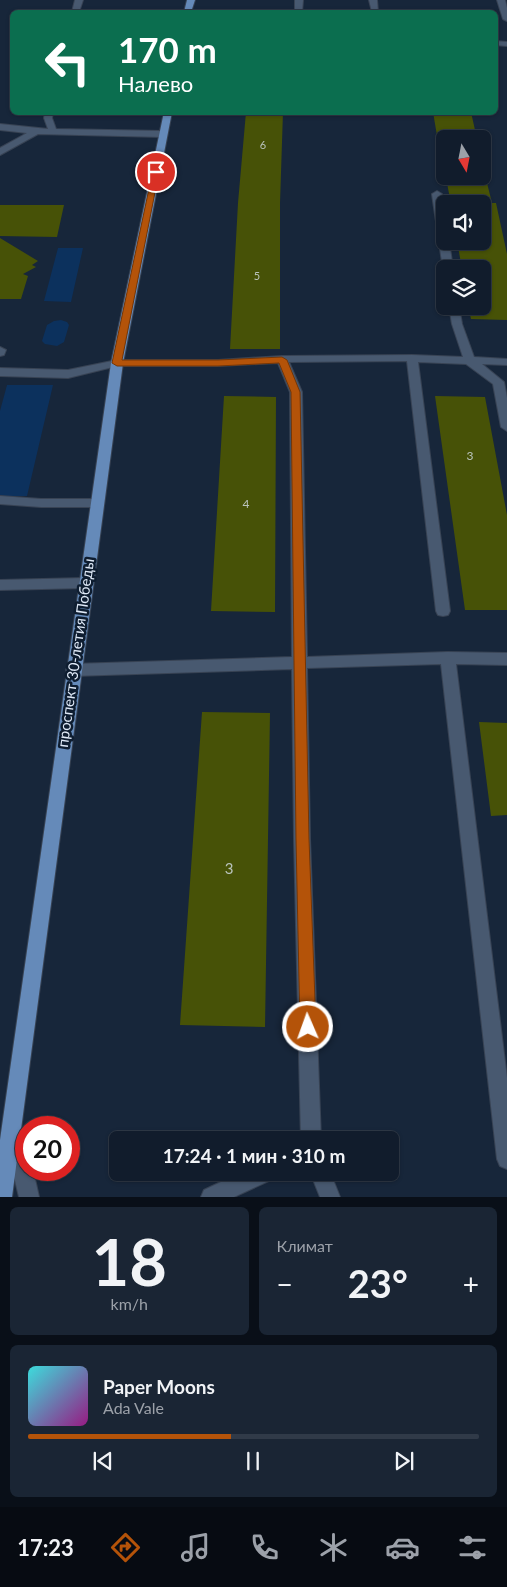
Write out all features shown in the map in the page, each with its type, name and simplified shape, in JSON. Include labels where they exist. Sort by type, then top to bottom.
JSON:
[{"type":"main road","name":"проспект 30-летия Победы","points":[[2,1197],[73,670],[117,363],[167,115]]},
{"type":"street","points":[[501,0],[507,19]]},
{"type":"street","points":[[48,115],[53,131]]},
{"type":"street","points":[[0,127],[36,131],[163,134]]},
{"type":"street","points":[[0,152],[36,131]]},
{"type":"street","points":[[437,194],[447,260]]},
{"type":"street","points":[[456,315],[470,361],[498,382],[507,427]]},
{"type":"street","points":[[0,372],[68,374],[117,363],[218,363],[412,358],[507,362]]},
{"type":"street","points":[[412,358],[443,611]]},
{"type":"street","points":[[282,360],[296,392],[302,839],[311,1131]]},
{"type":"street","points":[[0,500],[41,503],[98,503]]},
{"type":"street","points":[[0,585],[85,583]]},
{"type":"street","points":[[448,658],[507,1159]]},
{"type":"street","points":[[73,670],[448,658],[507,659]]},
{"type":"street","points":[[11,1124],[29,1197]]},
{"type":"street","points":[[211,1197],[246,1181]]},
{"type":"street","points":[[324,1181],[330,1197]]},
{"type":"shaded area","points":[[58,248],[83,248],[71,302],[44,301]]},
{"type":"shaded area","points":[[61,320],[69,325],[64,342],[57,346],[45,344],[42,341],[47,325]]},
{"type":"shaded area","points":[[7,385],[53,385],[27,496],[0,496],[0,411]]},
{"type":"building","points":[[246,115],[283,115],[280,203],[280,349],[230,349],[238,203]]},
{"type":"building","points":[[434,115],[472,115],[475,130],[436,130]]},
{"type":"building","points":[[447,185],[488,185],[490,195],[449,195]]},
{"type":"building","points":[[491,199],[492,203],[496,203],[507,254],[507,320],[471,319],[470,315],[491,315],[491,260],[460,260],[459,250],[491,250]]},
{"type":"building","points":[[0,205],[64,205],[57,237],[0,236]]},
{"type":"building","points":[[0,238],[38,261],[32,265],[36,267],[23,274],[28,276],[21,299],[0,299]]},
{"type":"building","points":[[224,396],[276,397],[275,612],[211,611]]},
{"type":"building","points":[[435,396],[485,397],[507,515],[507,610],[465,610]]},
{"type":"building","points":[[202,712],[270,713],[265,1027],[180,1025]]},
{"type":"building","points":[[479,722],[507,723],[507,815],[491,816]]},
{"type":"route","points":[[156,172],[117,363],[218,363],[282,360],[296,392],[302,839],[308,1027]]}]
